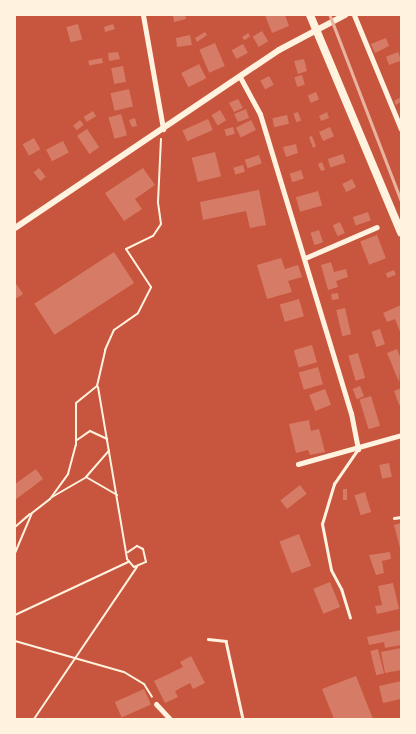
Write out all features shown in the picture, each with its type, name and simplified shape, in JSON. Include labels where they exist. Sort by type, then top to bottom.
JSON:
[{"type":"main road","points":[[310,15],[401,233]]},
{"type":"street","points":[[143,15],[163,130]]},
{"type":"street","points":[[15,228],[163,130],[240,76],[337,17],[345,15]]},
{"type":"street","points":[[354,15],[401,129]]},
{"type":"street","points":[[240,76],[260,114],[351,413],[358,449]]},
{"type":"street","points":[[305,258],[377,227]]},
{"type":"street","points":[[298,464],[358,449],[401,435]]},
{"type":"street","points":[[156,704],[170,719]]},
{"type":"lane","points":[[350,618],[341,589],[331,570],[322,524],[334,484],[358,449]]},
{"type":"lane","points":[[394,518],[401,517]]},
{"type":"lane","points":[[208,639],[226,641],[243,719]]},
{"type":"path","points":[[128,562],[128,552],[98,386],[105,350],[114,330],[138,313],[151,287],[126,249],[153,236],[161,224],[158,202],[163,130]]},
{"type":"path","points":[[50,498],[68,474],[76,441],[76,403],[98,386]]},
{"type":"path","points":[[76,441],[90,431],[107,439]]},
{"type":"path","points":[[15,527],[50,498],[86,477],[109,450]]},
{"type":"path","points":[[86,477],[117,495]]},
{"type":"path","points":[[15,553],[32,513]]},
{"type":"path","points":[[34,719],[137,567],[146,562],[146,551],[136,546],[128,552]]},
{"type":"path","points":[[128,562],[137,567]]},
{"type":"path","points":[[15,615],[128,562]]},
{"type":"path","points":[[15,641],[76,656],[124,672],[144,684],[156,704]]},
{"type":"building","points":[[173,15],[185,15],[186,19],[174,22]]},
{"type":"building","points":[[265,15],[285,15],[289,26],[272,33]]},
{"type":"building","points":[[78,24],[82,39],[71,43],[66,27]]},
{"type":"building","points":[[113,24],[115,29],[105,32],[104,27]]},
{"type":"building","points":[[262,31],[268,41],[259,47],[253,37]]},
{"type":"building","points":[[205,32],[207,35],[197,42],[195,38]]},
{"type":"building","points":[[248,33],[250,36],[244,40],[242,37]]},
{"type":"building","points":[[190,35],[192,45],[177,47],[176,38]]},
{"type":"building","points":[[386,38],[389,46],[375,53],[371,44]]},
{"type":"building","points":[[215,43],[225,66],[209,73],[199,50]]},
{"type":"building","points":[[243,44],[248,53],[236,59],[232,50]]},
{"type":"building","points":[[118,52],[120,59],[109,61],[108,53]]},
{"type":"building","points":[[398,52],[401,60],[389,65],[386,57]]},
{"type":"building","points":[[102,58],[103,63],[89,66],[88,61]]},
{"type":"building","points":[[304,59],[307,71],[298,74],[294,61]]},
{"type":"building","points":[[199,64],[206,78],[188,87],[181,73]]},
{"type":"building","points":[[123,66],[126,82],[114,84],[111,68]]},
{"type":"building","points":[[302,75],[305,85],[297,87],[294,77]]},
{"type":"building","points":[[269,76],[274,85],[265,90],[260,81]]},
{"type":"building","points":[[129,89],[133,107],[115,111],[110,93]]},
{"type":"building","points":[[316,92],[319,99],[311,103],[308,96]]},
{"type":"building","points":[[401,97],[401,102],[396,105],[394,101]]},
{"type":"building","points":[[238,99],[243,108],[234,112],[229,103]]},
{"type":"building","points":[[246,109],[249,118],[238,122],[234,114]]},
{"type":"building","points":[[220,110],[226,120],[218,125],[211,115]]},
{"type":"building","points":[[93,111],[96,116],[87,122],[84,117]]},
{"type":"building","points":[[298,112],[301,120],[297,122],[293,114]]},
{"type":"building","points":[[327,112],[329,118],[321,121],[319,116]]},
{"type":"building","points":[[121,114],[127,135],[115,139],[109,118]]},
{"type":"building","points":[[287,115],[289,124],[274,127],[272,118]]},
{"type":"building","points":[[135,118],[137,126],[132,127],[129,120]]},
{"type":"building","points":[[208,119],[213,130],[187,141],[182,130]]},
{"type":"building","points":[[80,120],[84,125],[77,130],[73,126]]},
{"type":"building","points":[[251,120],[256,130],[241,138],[236,128]]},
{"type":"building","points":[[233,127],[235,134],[226,136],[224,129]]},
{"type":"building","points":[[330,127],[334,136],[323,141],[319,132]]},
{"type":"building","points":[[87,129],[99,147],[89,154],[77,136]]},
{"type":"building","points":[[312,136],[316,146],[313,148],[309,137]]},
{"type":"building","points":[[34,138],[40,149],[29,156],[23,144]]},
{"type":"building","points":[[63,141],[69,153],[52,161],[46,150]]},
{"type":"building","points":[[296,144],[298,153],[286,157],[283,147]]},
{"type":"building","points":[[215,152],[221,176],[198,182],[192,158]]},
{"type":"building","points":[[343,154],[346,163],[331,168],[328,159]]},
{"type":"building","points":[[259,155],[262,164],[248,168],[245,160]]},
{"type":"building","points":[[322,162],[325,170],[321,171],[318,164]]},
{"type":"building","points":[[243,165],[245,172],[235,174],[233,168]]},
{"type":"building","points":[[39,168],[46,177],[40,181],[33,172]]},
{"type":"building","points":[[143,168],[155,185],[135,199],[142,209],[124,221],[105,193]]},
{"type":"building","points":[[301,170],[304,179],[292,182],[290,174]]},
{"type":"building","points":[[352,179],[356,187],[346,192],[342,184]]},
{"type":"building","points":[[259,190],[266,225],[250,228],[246,211],[203,220],[200,202]]},
{"type":"building","points":[[318,191],[322,205],[300,212],[296,197]]},
{"type":"building","points":[[368,212],[371,221],[356,226],[353,217]]},
{"type":"building","points":[[340,222],[345,233],[338,236],[333,225]]},
{"type":"building","points":[[319,230],[323,242],[314,245],[310,233]]},
{"type":"building","points":[[377,235],[386,258],[369,265],[360,241]]},
{"type":"building","points":[[114,252],[134,283],[54,335],[34,304]]},
{"type":"building","points":[[281,258],[285,269],[298,265],[302,277],[288,281],[292,292],[267,299],[257,265]]},
{"type":"building","points":[[331,262],[334,272],[346,269],[348,277],[336,281],[338,287],[328,290],[321,265]]},
{"type":"building","points":[[394,270],[396,275],[388,278],[386,273]]},
{"type":"building","points":[[15,282],[23,294],[15,299]]},
{"type":"building","points":[[338,293],[339,299],[332,300],[331,294]]},
{"type":"building","points":[[299,299],[304,316],[285,322],[280,305]]},
{"type":"building","points":[[401,305],[401,334],[395,319],[387,322],[383,313]]},
{"type":"building","points":[[345,308],[351,334],[342,336],[336,310]]},
{"type":"building","points":[[380,329],[385,344],[376,347],[371,332]]},
{"type":"building","points":[[312,345],[317,362],[299,368],[294,350]]},
{"type":"building","points":[[397,349],[401,359],[399,382],[387,353]]},
{"type":"building","points":[[358,353],[365,378],[356,381],[348,356]]},
{"type":"building","points":[[318,367],[323,384],[304,390],[299,373]]},
{"type":"building","points":[[360,386],[364,396],[357,399],[353,389]]},
{"type":"building","points":[[401,388],[401,404],[399,405],[394,391]]},
{"type":"building","points":[[325,389],[331,405],[315,411],[309,395]]},
{"type":"building","points":[[371,396],[380,426],[369,429],[360,400]]},
{"type":"building","points":[[309,420],[311,431],[319,429],[325,452],[310,455],[308,450],[296,453],[289,424]]},
{"type":"building","points":[[389,463],[392,477],[382,479],[379,465]]},
{"type":"building","points":[[36,469],[43,479],[15,500],[15,484]]},
{"type":"building","points":[[300,485],[307,494],[287,509],[280,500]]},
{"type":"building","points":[[343,489],[347,489],[347,500],[343,500]]},
{"type":"building","points":[[365,492],[371,512],[361,515],[354,495]]},
{"type":"building","points":[[401,523],[401,548],[400,548],[394,525]]},
{"type":"building","points":[[299,534],[311,566],[292,573],[279,542]]},
{"type":"building","points":[[390,552],[391,559],[382,561],[384,573],[376,575],[369,555]]},
{"type":"building","points":[[330,582],[340,607],[323,614],[313,589]]},
{"type":"building","points":[[393,583],[399,609],[377,614],[375,606],[382,605],[378,586]]},
{"type":"building","points":[[401,630],[401,645],[385,648],[384,642],[369,645],[367,637]]},
{"type":"building","points":[[401,648],[401,670],[385,673],[381,652]]},
{"type":"building","points":[[378,649],[384,673],[376,675],[370,651]]},
{"type":"building","points":[[191,656],[205,683],[193,689],[190,683],[175,691],[178,697],[165,703],[154,681],[183,667],[180,662]]},
{"type":"building","points":[[356,676],[373,719],[334,719],[322,689]]},
{"type":"building","points":[[401,681],[401,699],[383,703],[379,686]]},
{"type":"building","points":[[144,689],[151,705],[122,718],[115,702]]},
{"type":"railway","points":[[330,15],[401,200]]}]
